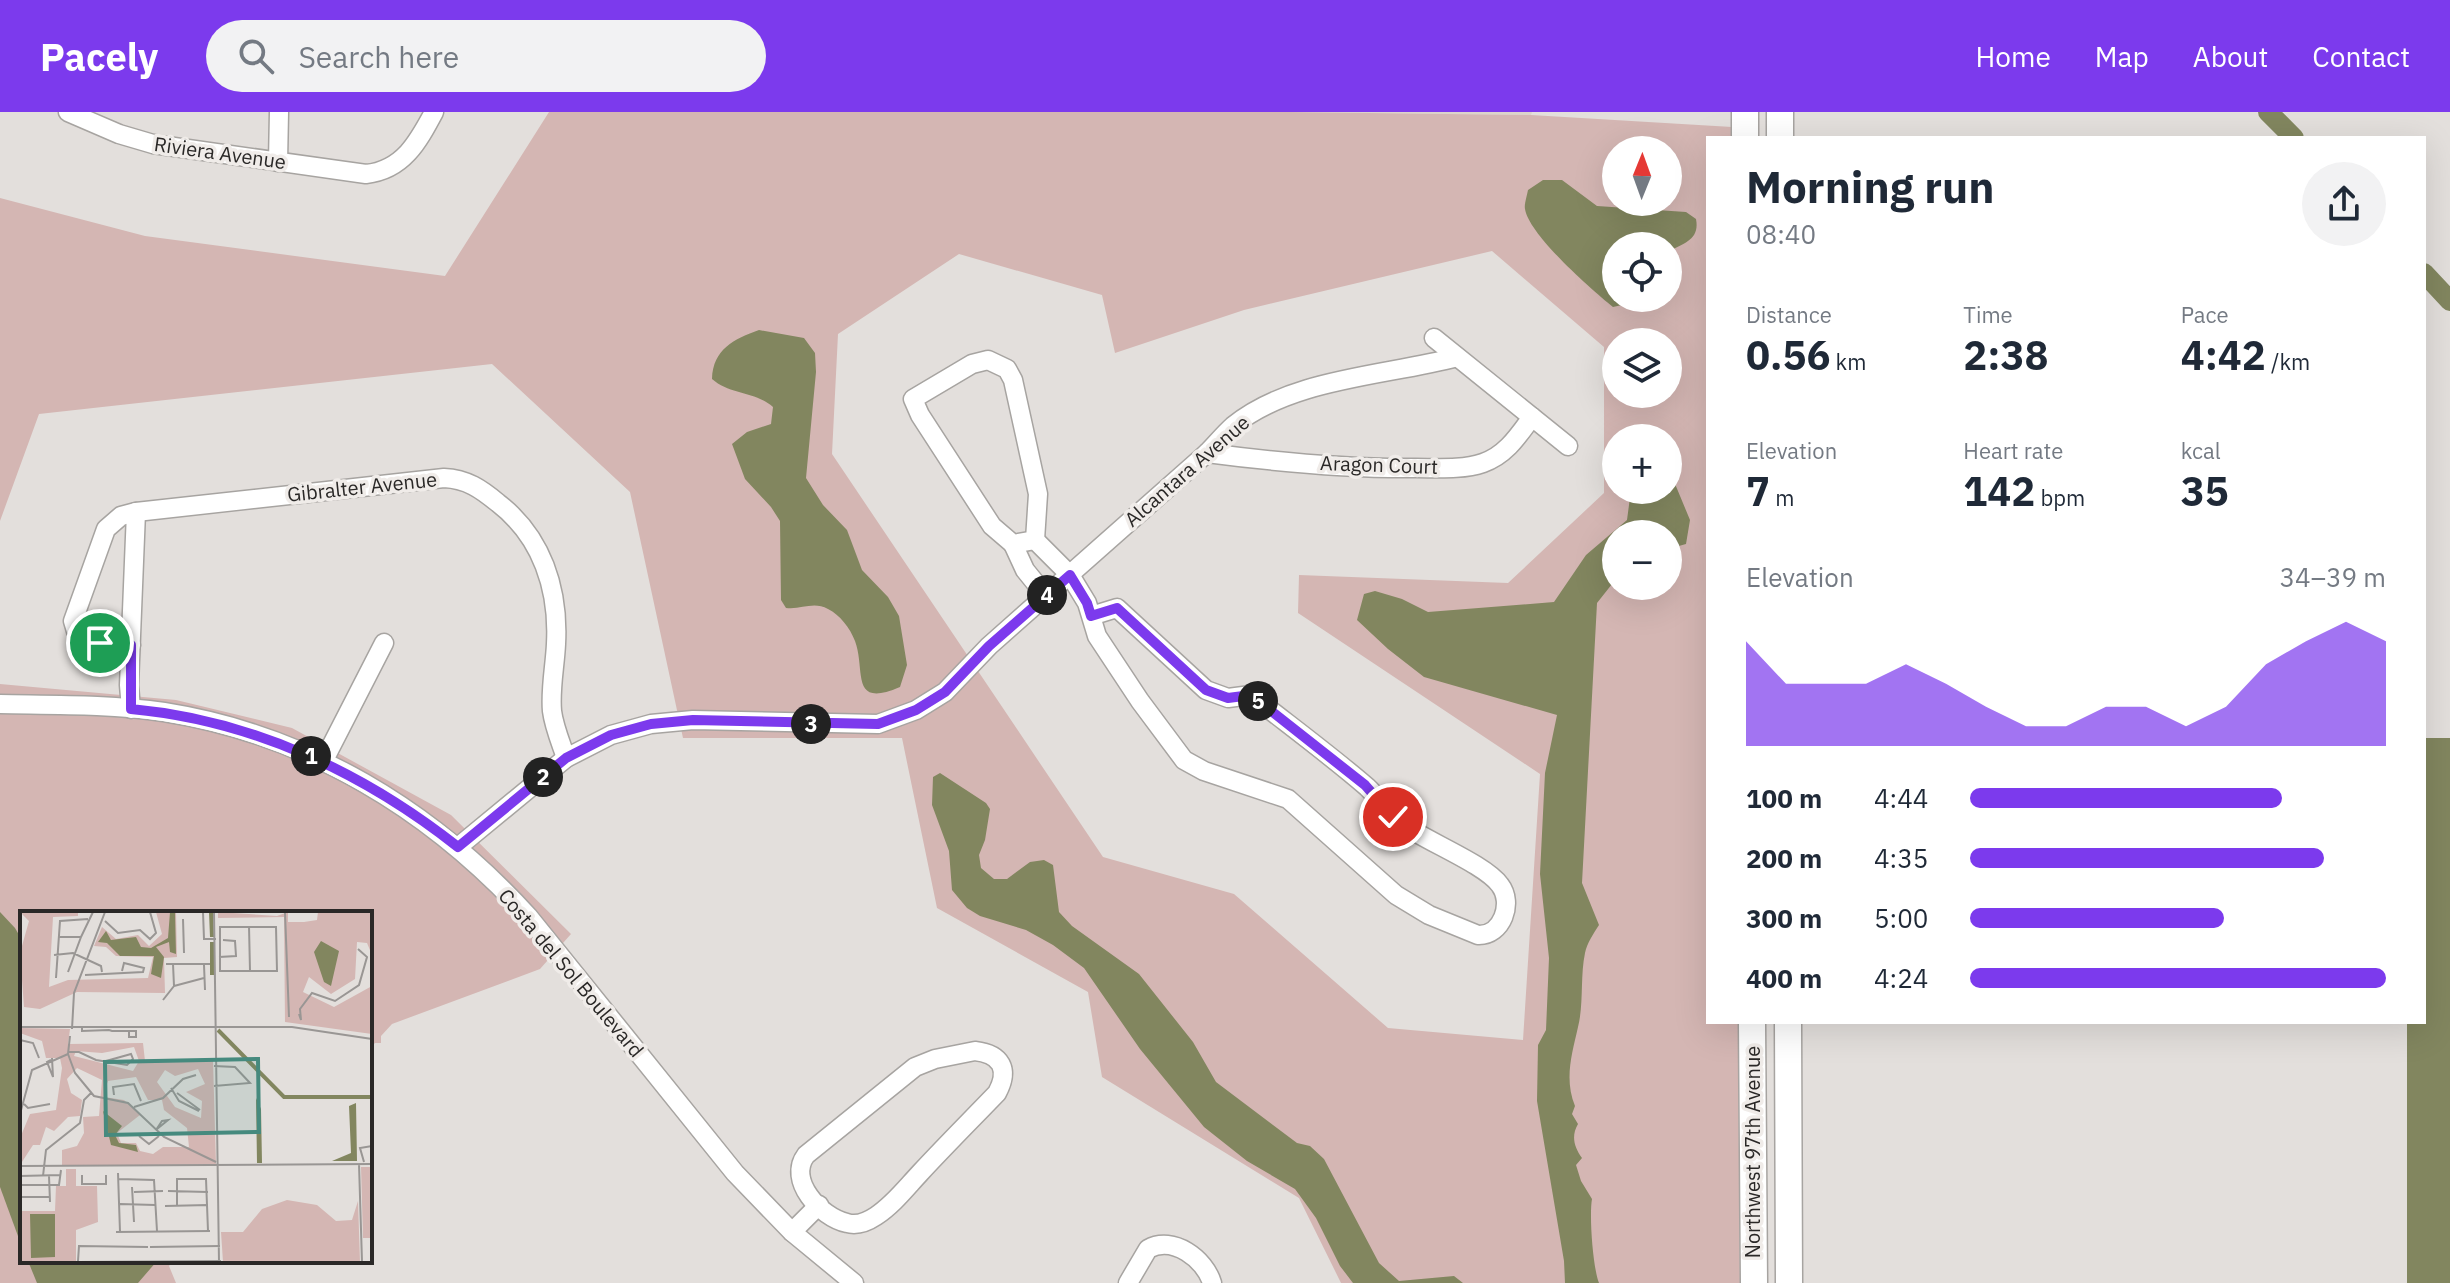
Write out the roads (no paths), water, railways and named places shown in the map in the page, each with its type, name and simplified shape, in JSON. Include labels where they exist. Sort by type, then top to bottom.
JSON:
[{"type":"street","name":"Riviera Avenue","points":[[68,112],[119,134],[153,144],[354,173],[377,173],[398,164],[416,145],[434,112]]},
{"type":"street","points":[[278,162],[279,112]]},
{"type":"street","points":[[1745,112],[1745,136]]},
{"type":"street","points":[[1780,112],[1780,136]]},
{"type":"street","points":[[1434,338],[1568,446]]},
{"type":"street","name":"Alcantara Avenue","points":[[458,847],[566,758],[611,735],[674,721],[867,725],[916,710],[945,692],[989,646],[1207,453],[1232,427],[1250,415],[1309,389],[1457,357]]},
{"type":"street","points":[[1046,596],[1025,570],[1013,544],[992,526],[920,415],[913,399],[972,364],[988,360],[1000,363],[1013,380],[1038,494],[1035,540],[1070,575],[1087,603],[1097,636],[1184,760],[1204,771],[1288,799],[1375,878],[1409,904],[1478,935],[1494,931],[1502,920],[1506,899],[1504,889],[1490,875],[1403,825],[1365,785],[1251,695],[1228,698],[1206,690],[1117,608],[1091,616]]},
{"type":"street","name":"Aragon Court","points":[[1207,453],[1368,469],[1455,467],[1482,463],[1498,456],[1513,443],[1532,417]]},
{"type":"street","name":"Gibralter Avenue","points":[[131,645],[100,643],[76,631],[73,621],[106,529],[121,516],[444,478],[470,483],[502,505],[525,528],[538,546],[544,562],[556,630],[552,713],[566,758]]},
{"type":"street","points":[[131,709],[136,512]]},
{"type":"street","points":[[1013,544],[1035,540]]},
{"type":"street","points":[[323,762],[384,643]]},
{"type":"street","name":"Costa del Sol Boulevard","points":[[0,704],[131,709],[223,725],[323,762],[391,798],[458,847],[528,916],[735,1173],[792,1232],[854,1283]]},
{"type":"street","name":"Northwest 97th Avenue","points":[[1752,1024],[1754,1283]]},
{"type":"street","name":"Northwest 97th Avenue","points":[[1788,1024],[1789,1283]]},
{"type":"street","points":[[975,1051],[995,1056],[1000,1062],[1002,1083],[997,1093],[879,1214],[864,1222],[848,1224],[819,1205],[800,1182],[801,1161],[904,1075],[925,1062],[975,1051]]},
{"type":"street","points":[[792,1232],[819,1205]]},
{"type":"street","points":[[1128,1283],[1148,1249],[1164,1244],[1182,1249],[1197,1259],[1212,1283]]},
{"type":"waterway","points":[[2268,112],[2292,136]]},
{"type":"waterway","points":[[2426,275],[2450,301]]}]
